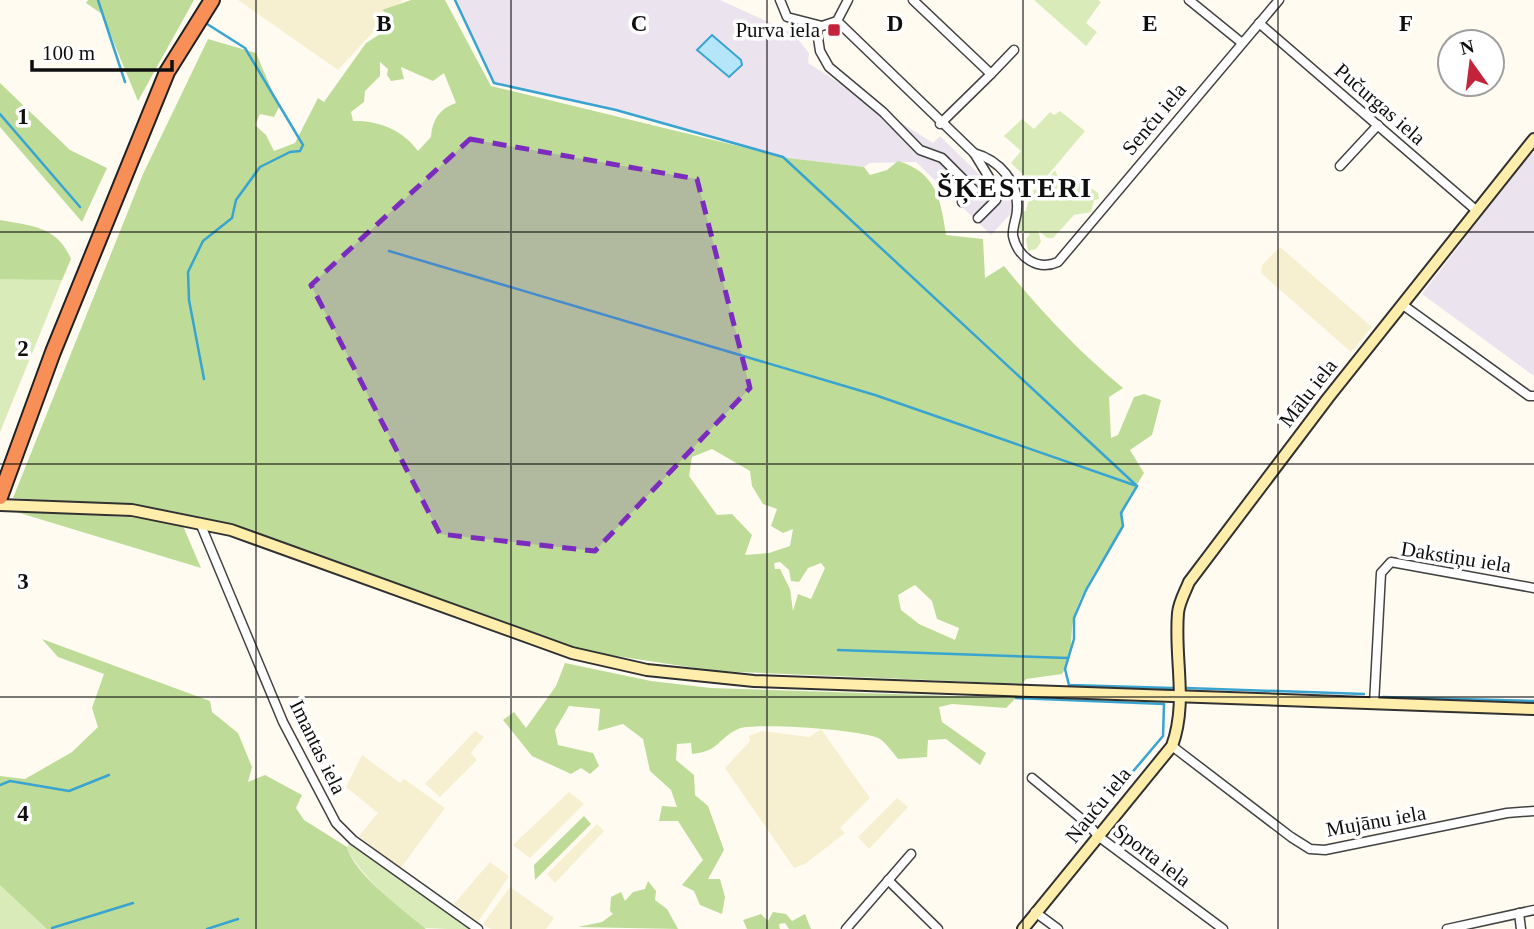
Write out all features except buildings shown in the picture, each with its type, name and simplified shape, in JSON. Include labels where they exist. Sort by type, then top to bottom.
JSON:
[{"type":"highway","points":[[0,496],[53,352],[167,72],[212,0]]},
{"type":"street","points":[[780,0],[788,17],[816,25],[836,21],[848,0]]},
{"type":"street","points":[[913,0],[991,74]]},
{"type":"street","points":[[1189,0],[1242,43]]},
{"type":"street","name":"Senču iela","points":[[974,153],[989,158],[1013,183],[1017,212],[1013,234],[1020,251],[1035,265],[1042,267],[1058,262],[1279,0]]},
{"type":"street","points":[[836,21],[940,124],[974,153],[998,192],[996,200],[978,218]]},
{"type":"street","name":"Pučurgas iela","points":[[1259,23],[1477,211]]},
{"type":"street","points":[[816,25],[820,51],[829,67],[883,112],[920,150],[942,158],[974,190],[962,202]]},
{"type":"street","points":[[940,124],[1014,50]]},
{"type":"street","points":[[1340,166],[1378,125]]},
{"type":"street","name":"Mālu iela","points":[[1182,696],[1177,679],[1178,610],[1189,582],[1534,139]]},
{"type":"street","points":[[1403,305],[1520,390],[1534,396]]},
{"type":"street","points":[[0,505],[132,510],[231,530],[553,647],[647,670],[754,681],[1534,709]]},
{"type":"street","name":"Imantas iela","points":[[200,523],[284,722],[335,823],[353,840],[478,929]]},
{"type":"street","name":"Dakstiņu iela","points":[[1374,704],[1381,573],[1391,562],[1534,588]]},
{"type":"street","name":"Nauču iela","points":[[1023,929],[1172,746],[1180,724],[1182,696]]},
{"type":"street","name":"Mujānu iela","points":[[1172,746],[1310,849],[1339,847],[1507,813],[1534,811]]},
{"type":"street","name":"Sporta iela","points":[[1032,778],[1089,825],[1098,836],[1223,929]]},
{"type":"street","points":[[846,929],[911,854]]},
{"type":"street","points":[[888,880],[938,929]]},
{"type":"street","points":[[1447,929],[1534,910]]},
{"type":"street","points":[[1035,912],[1058,929]]},
{"type":"street","points":[[1519,913],[1521,929]]},
{"type":"highlighted area","points":[[470,139],[697,179],[750,388],[595,551],[440,534],[311,285]]},
{"type":"shaded area","points":[[238,0],[403,0],[338,70]]},
{"type":"shaded area","points":[[455,0],[720,0],[793,33],[809,53],[808,63],[933,143],[940,136],[996,191],[1015,203],[1011,208],[1013,211],[991,235],[916,162],[870,163],[864,167],[788,158],[616,110],[494,83]]},
{"type":"shaded area","points":[[1534,153],[1534,376],[1422,294],[1528,156]]},
{"type":"shaded area","points":[[1280,247],[1372,327],[1351,352],[1261,273],[1262,265]]},
{"type":"shaded area","points":[[821,729],[870,798],[840,828],[845,833],[805,864],[794,868],[725,768],[750,741],[749,736],[762,731],[809,737]]},
{"type":"shaded area","points":[[475,731],[484,737],[471,753],[477,760],[440,797],[425,784]]},
{"type":"shaded area","points":[[362,755],[400,783],[404,779],[445,808],[400,869],[359,836],[378,813],[346,787]]},
{"type":"shaded area","points":[[569,792],[584,804],[530,858],[513,845]]},
{"type":"shaded area","points":[[897,798],[908,807],[869,849],[858,837]]},
{"type":"shaded area","points":[[597,824],[604,831],[555,883],[547,874]]},
{"type":"shaded area","points":[[490,862],[509,876],[478,922],[454,904]]},
{"type":"shaded area","points":[[510,887],[554,918],[546,929],[491,929],[483,924]]},
{"type":"green space","points":[[88,0],[194,0],[138,101],[102,14],[86,3]]},
{"type":"green space","points":[[411,0],[445,0],[491,86],[788,158],[864,167],[870,175],[887,170],[898,161],[911,166],[929,180],[934,189],[942,210],[946,235],[983,239],[985,278],[1004,266],[1060,330],[1123,388],[1109,397],[1111,438],[1118,435],[1134,397],[1144,394],[1161,400],[1152,435],[1130,450],[1144,473],[1125,504],[1123,526],[1078,605],[1069,660],[1062,674],[1026,679],[1022,684],[715,671],[570,649],[201,517],[152,507],[13,498],[143,174],[208,39],[256,53],[279,107],[274,117],[260,114],[255,125],[266,135],[274,151],[295,143],[318,98],[324,102],[366,43],[388,29],[391,16],[382,10]],"holes":[[[380,62],[388,69],[387,75],[391,81],[404,79],[401,67],[433,81],[444,73],[456,103],[445,108],[438,116],[431,137],[418,151],[405,137],[389,128],[372,122],[353,121],[351,112],[364,102],[365,91],[380,76]],[[712,449],[750,471],[752,486],[763,504],[777,509],[771,526],[783,533],[793,529],[790,546],[769,553],[745,555],[752,535],[732,514],[717,515],[689,476],[692,457]],[[780,562],[789,570],[791,581],[799,582],[808,568],[821,563],[825,568],[811,599],[798,594],[793,611],[790,589],[780,569],[775,569],[774,563]],[[915,585],[932,601],[937,619],[959,628],[955,640],[919,624],[901,610],[898,595]]]},
{"type":"green space","points":[[1034,0],[1098,0],[1101,2],[1086,23],[1097,32],[1086,46]]},
{"type":"green space","points":[[0,83],[70,150],[107,168],[82,222],[0,127]]},
{"type":"green space","points":[[1060,111],[1085,131],[1037,188],[1011,163],[1021,151],[1004,136],[1022,119],[1034,129],[1050,112],[1054,115]]},
{"type":"green space","points":[[1055,170],[1060,182],[1063,176],[1074,176],[1098,193],[1099,199],[1094,200],[1091,212],[1074,215],[1053,238],[1047,238],[1038,230],[1041,242],[1036,249],[1028,251],[1026,239],[1030,234],[1020,232],[1017,223],[1021,212],[1026,211],[1028,202],[1035,199],[1033,190],[1040,189]]},
{"type":"green space","points":[[0,220],[42,229],[58,240],[71,259],[62,280],[0,279]]},
{"type":"green space","points":[[0,279],[62,280],[0,432]]},
{"type":"green space","points":[[13,511],[147,518],[183,526],[201,568]]},
{"type":"green space","points":[[42,639],[210,701],[212,712],[238,733],[252,767],[248,782],[265,775],[302,795],[296,808],[304,820],[347,847],[359,869],[369,880],[426,929],[47,929],[0,885],[0,776],[25,779],[72,752],[98,727],[92,708],[104,674],[58,657]]},
{"type":"green space","points":[[565,663],[651,681],[711,688],[1016,698],[1006,708],[952,704],[939,707],[942,722],[986,753],[980,765],[946,739],[928,740],[927,757],[898,759],[880,739],[809,728],[765,726],[738,729],[708,750],[692,754],[691,743],[677,744],[676,760],[694,775],[695,795],[708,806],[724,850],[708,879],[720,879],[725,897],[722,914],[700,905],[694,891],[682,885],[703,860],[678,821],[659,821],[662,806],[677,807],[671,790],[650,771],[643,739],[623,724],[598,731],[600,709],[569,706],[555,730],[558,745],[593,753],[599,766],[590,774],[581,768],[571,774],[532,756],[503,720],[514,712],[526,728],[556,686]]},
{"type":"green space","points":[[584,816],[591,824],[535,880],[534,865]]},
{"type":"green space","points":[[350,843],[473,929],[424,928],[415,922],[380,891],[358,866],[347,847]]},
{"type":"green space","points":[[648,881],[656,891],[655,900],[667,909],[678,929],[578,927],[602,922],[613,914],[610,911],[611,897],[621,892],[625,901],[633,892],[645,889]]},
{"type":"green space","points":[[0,883],[52,929],[0,929]]},
{"type":"green space","points":[[773,912],[786,914],[792,921],[805,914],[811,929],[789,929],[785,923],[779,924],[780,929],[747,929],[743,920],[761,914],[768,921]]},
{"type":"water","points":[[712,35],[741,60],[742,65],[729,77],[697,50]]},
{"type":"waterway","points":[[98,0],[125,82]]},
{"type":"waterway","points":[[455,0],[494,83],[616,110],[783,157],[1137,486]]},
{"type":"waterway","points":[[204,22],[245,48],[303,145],[300,151],[290,152],[260,167],[236,200],[232,218],[203,241],[188,272],[189,300],[204,379]]},
{"type":"waterway","points":[[0,114],[80,207]]},
{"type":"waterway","points":[[389,251],[875,395],[1134,485]]},
{"type":"waterway","points":[[1137,486],[1121,513],[1123,526],[1086,590],[1074,618],[1074,639],[1065,669],[1069,685],[1172,688]]},
{"type":"waterway","points":[[838,650],[1068,658]]},
{"type":"waterway","points":[[1186,688],[1364,694]]},
{"type":"waterway","points":[[1383,697],[1534,701]]},
{"type":"waterway","points":[[1016,698],[1164,704],[1163,736],[1113,795]]},
{"type":"waterway","points":[[0,785],[10,781],[69,791],[109,775]]},
{"type":"waterway","points":[[52,928],[133,903]]},
{"type":"waterway","points":[[207,929],[238,919]]},
{"type":"place","name":"Purva iela","points":[[834,30]]},
{"type":"district","name":"ŠĶESTERI","points":[[1015,187]]}]
